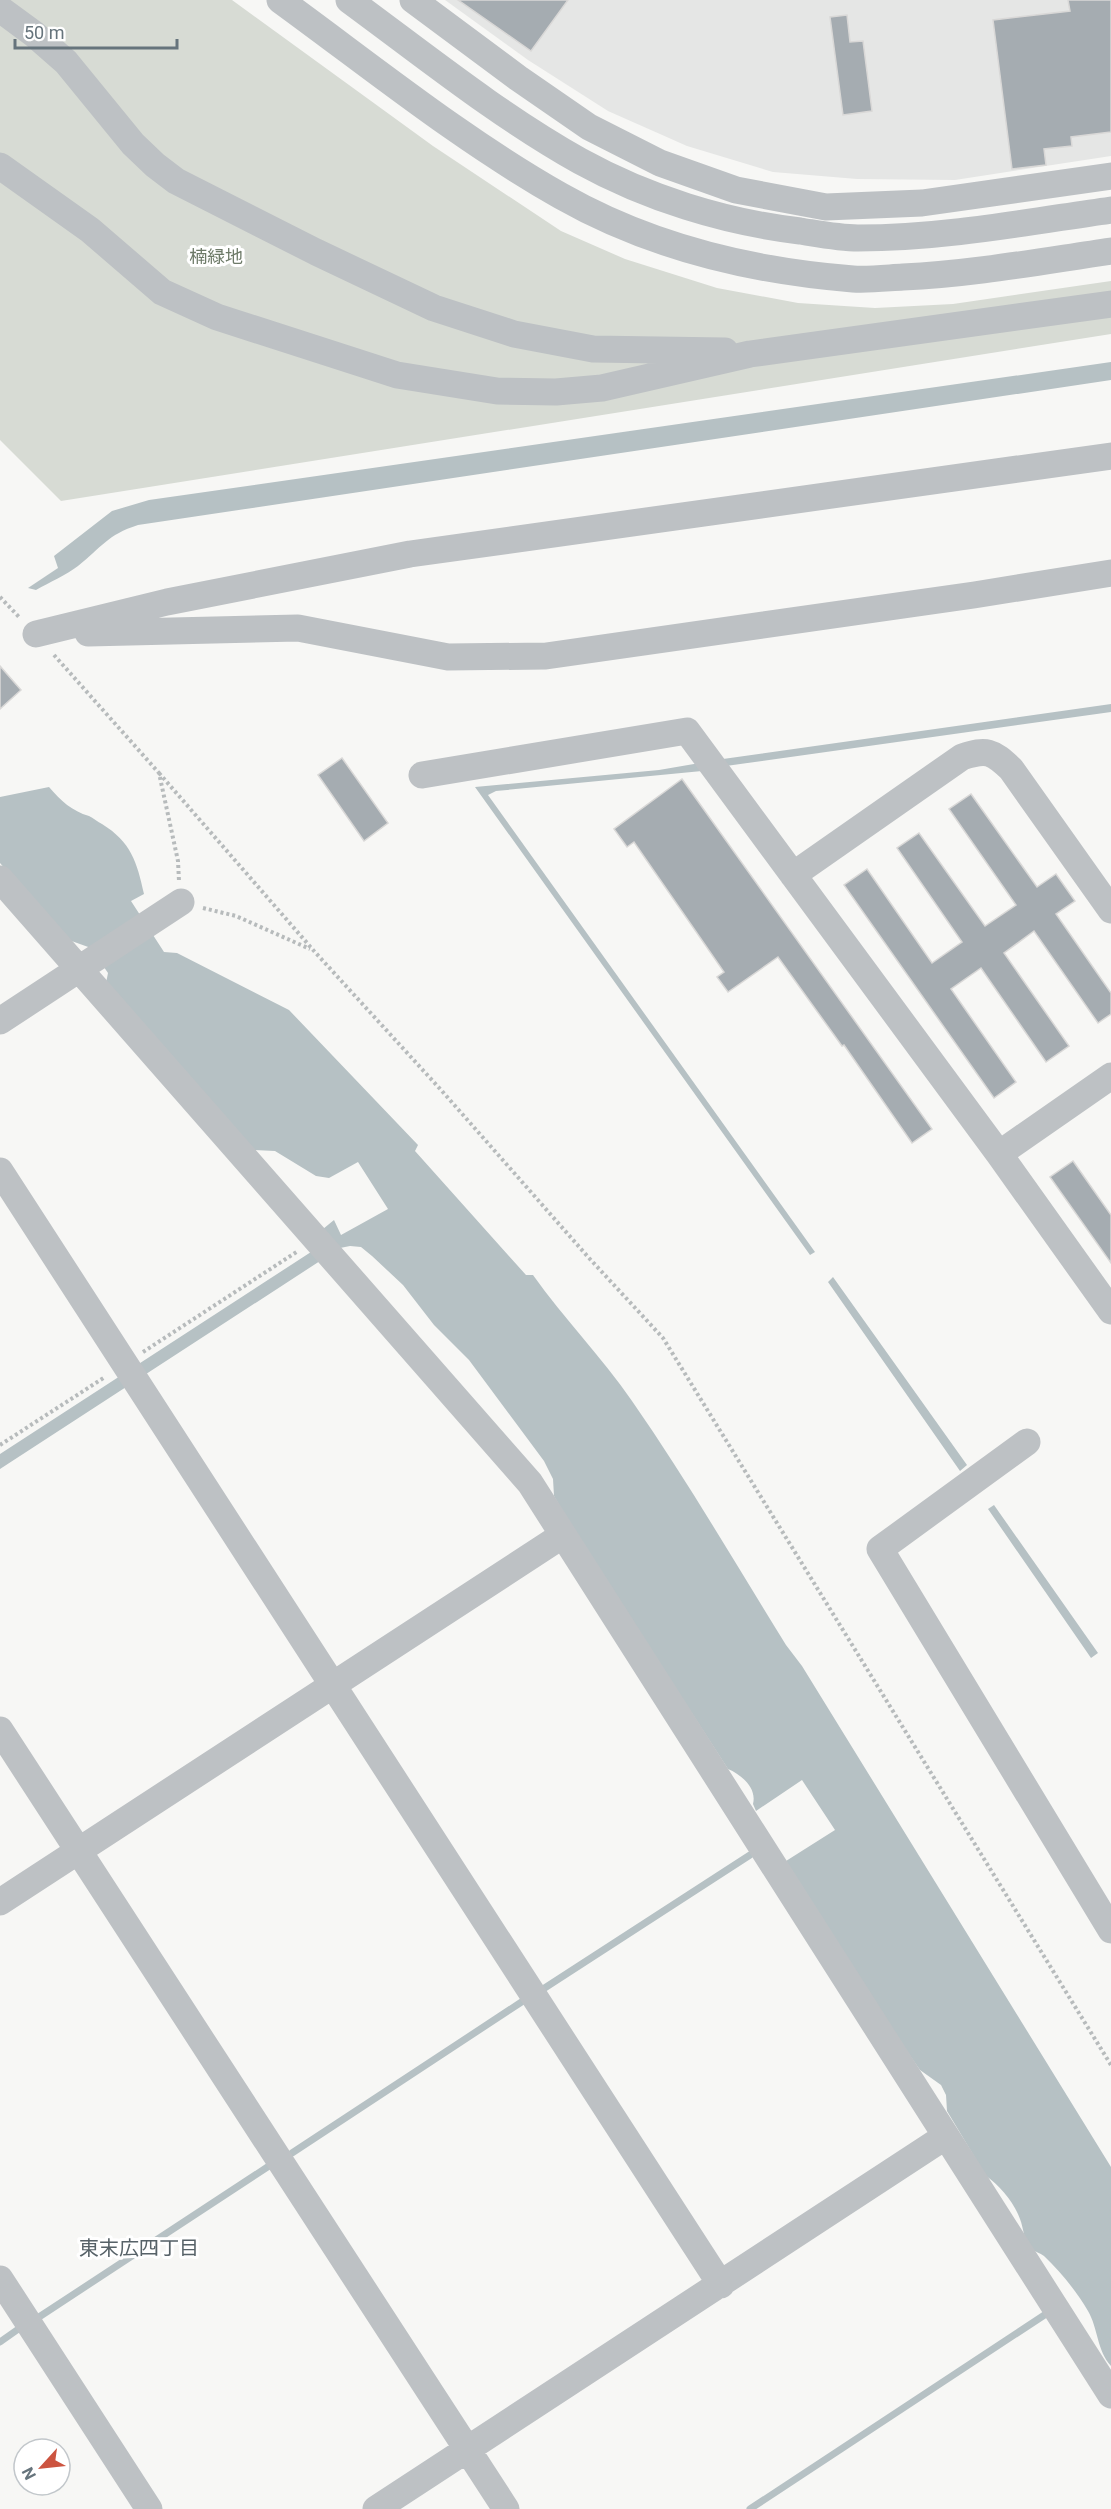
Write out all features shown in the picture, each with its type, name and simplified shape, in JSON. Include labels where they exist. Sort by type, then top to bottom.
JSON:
[{"type":"street","points":[[280,0],[483,148],[561,197],[629,229],[698,252],[767,268],[854,279],[937,275],[1111,251]]},
{"type":"street","points":[[349,0],[506,114],[580,161],[644,191],[709,213],[774,228],[856,238],[934,235],[1111,210]]},
{"type":"street","points":[[413,0],[518,78],[589,127],[660,163],[736,190],[826,207],[922,203],[1111,176]]},
{"type":"street","points":[[0,9],[66,62],[133,144],[176,181],[316,252],[434,308],[514,334],[593,349],[710,349],[750,354]]},
{"type":"street","points":[[0,166],[90,230],[162,292],[217,317],[397,375],[497,390],[556,392],[603,388],[750,354],[1111,304]]},
{"type":"street","points":[[36,634],[167,602],[411,554],[1111,456]]},
{"type":"street","points":[[36,634],[298,628],[448,657],[546,656],[974,595],[1111,573]]},
{"type":"street","points":[[422,775],[687,730],[999,1154],[1111,1311]]},
{"type":"street","points":[[793,875],[962,757],[979,752],[995,754],[1011,768],[1111,910]]},
{"type":"street","points":[[0,879],[85,966],[322,1246],[530,1483],[1111,2395]]},
{"type":"street","points":[[0,1021],[172,907]]},
{"type":"street","points":[[999,1154],[1111,1076]]},
{"type":"street","points":[[0,1171],[721,2285]]},
{"type":"street","points":[[1027,1442],[880,1549],[1111,1930]]},
{"type":"street","points":[[0,1902],[563,1534]]},
{"type":"street","points":[[0,1730],[506,2509]]},
{"type":"street","points":[[376,2509],[946,2136]]},
{"type":"street","points":[[0,2278],[149,2509]]},
{"type":"path","points":[[36,634],[314,951],[663,1338],[1111,2065]]},
{"type":"path","points":[[159,773],[178,861],[172,907],[236,916],[314,951]]},
{"type":"path","points":[[0,1445],[130,1371],[322,1246]]},
{"type":"shaded area","points":[[445,0],[1111,0],[1111,156],[955,180],[857,179],[773,172],[687,146],[608,111],[528,60]]},
{"type":"shaded area","points":[[1111,362],[1111,380],[138,525],[112,537],[78,566],[63,575],[36,590],[28,588],[58,568],[54,556],[112,511],[149,500]]},
{"type":"shaded area","points":[[1111,704],[1111,712],[702,771],[496,791],[488,795],[815,1252],[810,1255],[475,787],[659,770]]},
{"type":"shaded area","points":[[49,787],[67,805],[112,831],[126,846],[139,872],[144,894],[131,901],[164,952],[177,953],[289,1010],[418,1145],[415,1151],[526,1275],[533,1275],[596,1353],[652,1431],[786,1645],[802,1666],[1111,2167],[1111,2366],[1106,2360],[1084,2304],[1056,2268],[1029,2246],[1014,2207],[986,2176],[947,2111],[946,2095],[941,2085],[920,2070],[904,2047],[786,1861],[835,1830],[802,1780],[756,1811],[751,1787],[743,1778],[728,1769],[574,1531],[554,1496],[553,1479],[544,1461],[469,1360],[434,1325],[403,1285],[361,1247],[340,1248],[0,1469],[0,1454],[331,1239],[323,1229],[334,1220],[341,1235],[388,1209],[358,1162],[329,1178],[316,1176],[275,1151],[253,1150],[106,983],[108,973],[91,948],[66,939],[0,863],[0,797]]},
{"type":"shaded area","points":[[833,1277],[967,1465],[960,1471],[828,1282]]},
{"type":"shaded area","points":[[994,1505],[1098,1653],[1091,1658],[988,1509]]},
{"type":"green space","name":"楠緑地","points":[[0,0],[232,0],[433,146],[561,231],[625,259],[717,288],[798,303],[875,308],[953,304],[1111,281],[1111,334],[61,501],[0,440]]},
{"type":"building","points":[[458,0],[568,0],[531,51]]},
{"type":"building","points":[[1068,0],[1111,0],[1111,132],[1071,137],[1072,146],[1044,149],[1046,165],[1012,169],[993,20],[1070,11]]},
{"type":"building","points":[[847,15],[850,42],[863,41],[872,111],[843,115],[830,17]]},
{"type":"building","points":[[0,666],[21,690],[0,709]]},
{"type":"building","points":[[342,758],[388,823],[364,841],[318,775]]},
{"type":"building","points":[[682,779],[932,1129],[912,1143],[844,1045],[842,1046],[778,957],[728,992],[717,977],[724,972],[634,842],[627,847],[614,829]]},
{"type":"building","points":[[971,794],[1037,887],[1056,874],[1075,901],[1056,914],[1111,993],[1111,1014],[1098,1023],[1034,931],[1004,953],[1069,1046],[1046,1062],[981,968],[951,989],[1016,1082],[994,1098],[844,885],[867,869],[932,963],[962,942],[897,848],[919,833],[985,926],[1016,905],[949,809]]},
{"type":"building","points":[[1073,1161],[1111,1215],[1111,1263],[1050,1177]]},
{"type":"waterway","points":[[540,1991],[750,1855]]},
{"type":"waterway","points":[[292,2153],[523,2001]]},
{"type":"waterway","points":[[39,2317],[272,2164]]},
{"type":"waterway","points":[[750,2509],[1049,2312]]},
{"type":"waterway","points":[[0,2342],[17,2330]]},
{"type":"district","name":"東末広四丁目","points":[[139,2248]]}]
